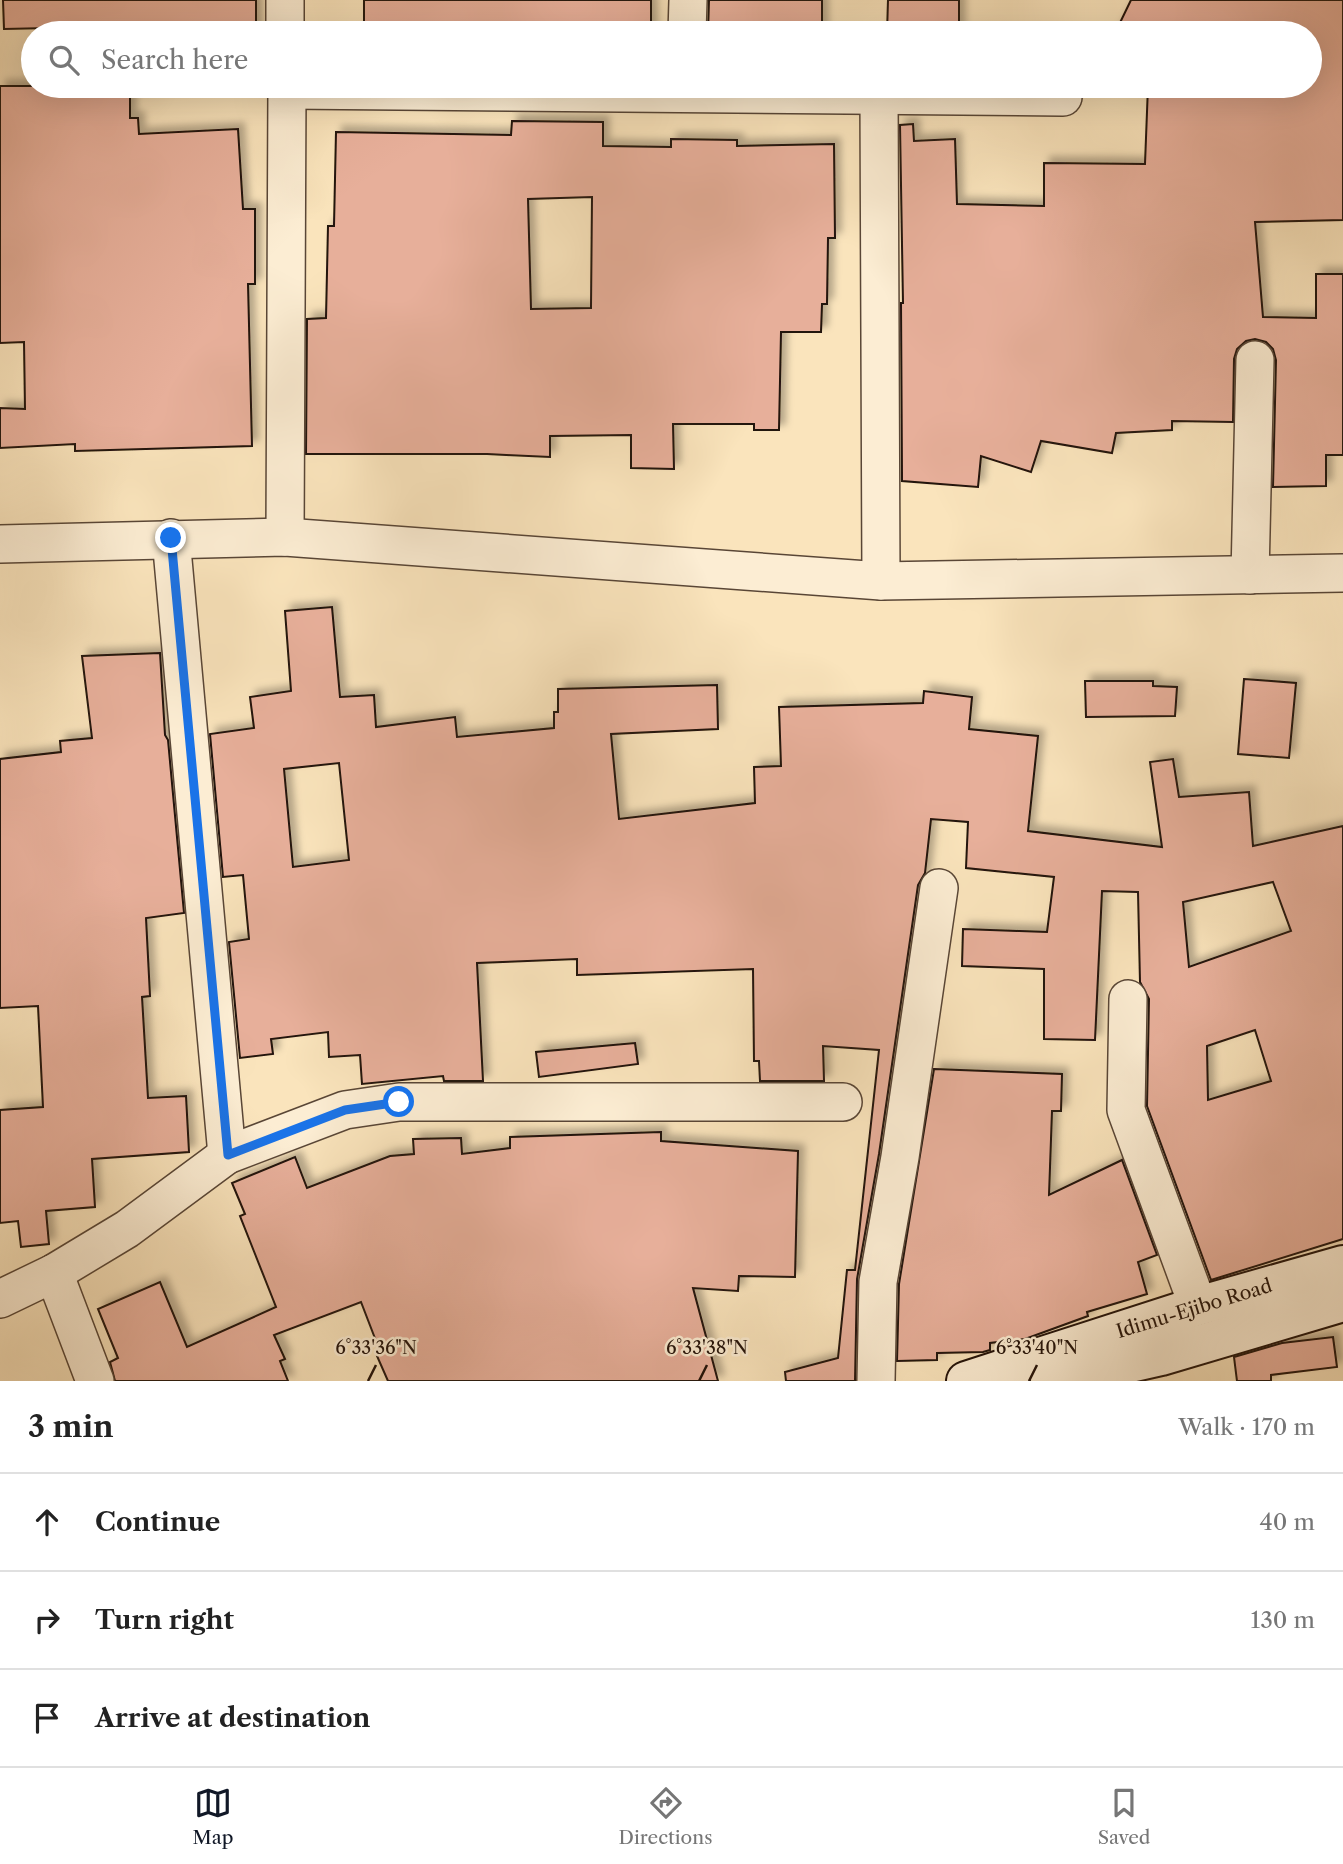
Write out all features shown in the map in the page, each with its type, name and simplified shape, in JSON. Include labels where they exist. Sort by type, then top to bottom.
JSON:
[{"type":"main road","name":"Idimu-Ejibo Road","points":[[965,1381],[1198,1306],[1343,1265]]},
{"type":"main road","name":"Idimu-Ejibo Road","points":[[1053,1380],[1161,1356],[1343,1302]]},
{"type":"street","points":[[285,0],[285,21]]},
{"type":"street","points":[[687,21],[688,0]]},
{"type":"street","points":[[285,537],[287,98]]},
{"type":"street","points":[[879,98],[881,581]]},
{"type":"street","points":[[1250,575],[1255,360]]},
{"type":"street","points":[[0,544],[285,537],[881,581],[1342,576]]},
{"type":"street","points":[[171,538],[228,1155]]},
{"type":"street","points":[[876,1381],[878,1282],[900,1157],[939,888]]},
{"type":"street","points":[[1128,999],[1126,1110],[1198,1306]]},
{"type":"street","points":[[0,1299],[54,1273],[127,1229],[228,1155],[345,1110],[399,1102],[844,1102]]},
{"type":"street","points":[[54,1273],[95,1381]]},
{"type":"building","points":[[3,0],[256,0],[256,21],[21,21],[21,29],[4,29]]},
{"type":"building","points":[[364,0],[651,0],[651,21],[364,21]]},
{"type":"building","points":[[709,0],[822,0],[822,21],[708,21]]},
{"type":"building","points":[[888,0],[959,0],[959,21],[887,21]]},
{"type":"building","points":[[1131,0],[1343,0],[1343,220],[1255,222],[1263,317],[1316,318],[1316,274],[1343,274],[1343,455],[1326,455],[1326,486],[1273,487],[1276,360],[1273,349],[1266,342],[1255,339],[1246,341],[1237,349],[1234,359],[1233,422],[1172,421],[1172,430],[1116,433],[1112,453],[1041,441],[1031,472],[981,456],[978,487],[902,481],[900,125],[913,124],[914,141],[955,139],[957,204],[1044,206],[1044,163],[1145,164],[1148,98],[1322,98],[1322,21],[1121,21]]},
{"type":"building","points":[[0,86],[21,86],[21,98],[130,98],[130,118],[138,118],[139,134],[238,129],[243,209],[255,209],[255,284],[248,284],[252,446],[75,451],[75,444],[0,448],[0,408],[25,409],[24,342],[0,343]]},
{"type":"building","points":[[512,121],[603,122],[603,146],[671,147],[671,139],[737,140],[737,146],[834,144],[835,238],[828,238],[827,304],[822,304],[821,332],[781,332],[779,430],[754,430],[754,424],[673,424],[674,469],[631,468],[631,435],[550,436],[550,457],[487,454],[306,454],[307,319],[326,318],[328,226],[334,226],[336,132],[511,135]],"holes":[[[592,197],[591,308],[531,309],[528,199]]]},
{"type":"building","points":[[332,607],[340,697],[374,695],[376,727],[455,717],[457,737],[554,728],[554,712],[558,712],[558,689],[717,685],[718,729],[611,734],[619,819],[755,803],[754,767],[781,766],[779,707],[923,703],[924,691],[972,697],[969,729],[1038,736],[1028,831],[1162,847],[1150,762],[1173,759],[1179,797],[1249,792],[1253,846],[1343,826],[1343,1239],[1211,1280],[1147,1106],[1149,999],[1140,982],[1138,892],[1102,891],[1095,1040],[1044,1039],[1044,969],[962,966],[963,929],[1047,932],[1054,877],[966,868],[968,822],[931,819],[925,873],[918,885],[879,1154],[857,1279],[855,1381],[786,1381],[785,1372],[838,1358],[847,1270],[855,1270],[879,1050],[823,1046],[824,1081],[760,1081],[759,1061],[754,1061],[753,969],[577,975],[577,959],[477,963],[483,1081],[444,1081],[443,1076],[362,1084],[360,1055],[329,1057],[328,1032],[271,1039],[273,1054],[240,1058],[229,942],[249,939],[243,875],[223,877],[210,734],[254,728],[250,697],[291,691],[285,611]],"holes":[[[339,763],[349,860],[293,867],[284,769]],[[1273,882],[1291,931],[1189,967],[1183,902]],[[1255,1030],[1271,1081],[1208,1100],[1207,1046]]]},
{"type":"building","points":[[160,653],[165,735],[168,740],[184,913],[146,918],[150,996],[142,997],[148,1098],[186,1096],[189,1152],[92,1159],[95,1207],[46,1211],[49,1244],[21,1247],[18,1221],[0,1223],[0,1110],[43,1107],[38,1006],[0,1008],[0,759],[61,752],[60,741],[92,738],[82,656]]},
{"type":"building","points":[[1244,679],[1296,683],[1289,758],[1238,754]]},
{"type":"building","points":[[1085,681],[1153,681],[1153,686],[1177,687],[1175,716],[1086,717]]},
{"type":"building","points":[[635,1043],[638,1064],[539,1077],[536,1052]]},
{"type":"building","points":[[934,1069],[1062,1074],[1061,1111],[1052,1111],[1049,1195],[1122,1160],[1157,1255],[1138,1262],[1147,1294],[1087,1312],[1088,1316],[1025,1339],[990,1343],[990,1350],[983,1352],[937,1353],[937,1360],[897,1361],[899,1284]]},
{"type":"building","points":[[661,1132],[661,1141],[798,1151],[795,1277],[739,1276],[738,1291],[693,1288],[718,1381],[388,1381],[377,1356],[381,1354],[361,1302],[274,1335],[285,1359],[280,1361],[288,1381],[115,1381],[110,1362],[118,1358],[98,1309],[160,1282],[187,1347],[276,1307],[240,1216],[245,1214],[232,1183],[295,1157],[307,1188],[390,1156],[414,1154],[413,1139],[461,1138],[462,1154],[510,1148],[510,1137]]},
{"type":"building","points":[[1333,1337],[1337,1367],[1271,1375],[1271,1381],[1237,1381],[1234,1357],[1282,1343]]},
{"type":"route","points":[[171,538],[228,1155],[345,1110],[399,1102]]}]
